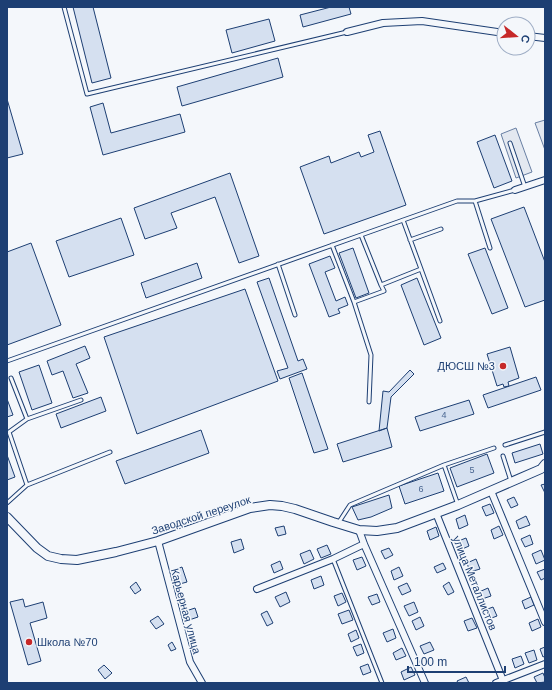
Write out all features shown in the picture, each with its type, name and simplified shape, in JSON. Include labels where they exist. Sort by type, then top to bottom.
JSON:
[{"type":"main road","name":"Заводской переулок","points":[[7,517],[48,556],[77,560],[158,541],[250,508],[270,505],[295,509],[359,530],[377,531],[397,528],[458,505],[540,469],[545,464]]},
{"type":"street","points":[[347,32],[383,23],[422,21],[496,32]]},
{"type":"street","points":[[515,190],[545,180]]},
{"type":"street","points":[[491,491],[545,622]]},
{"type":"street","name":"улица Металлистов","points":[[436,513],[504,681]]},
{"type":"street","points":[[359,530],[425,683]]},
{"type":"street","name":"Карьерная улица","points":[[158,541],[190,662],[202,683]]},
{"type":"street","points":[[257,589],[334,559],[364,544]]},
{"type":"street","points":[[496,683],[545,664]]},
{"type":"lane","points":[[64,7],[87,94],[347,32]]},
{"type":"lane","points":[[510,143],[526,187]]},
{"type":"lane","points":[[7,361],[457,201],[475,201],[515,190]]},
{"type":"lane","points":[[475,201],[490,248]]},
{"type":"lane","points":[[403,220],[440,321]]},
{"type":"lane","points":[[410,240],[441,229]]},
{"type":"lane","points":[[354,302],[384,291],[361,235]]},
{"type":"lane","points":[[332,245],[354,302],[371,354],[369,402]]},
{"type":"lane","points":[[278,264],[295,315]]},
{"type":"lane","points":[[381,285],[421,270]]},
{"type":"lane","points":[[11,378],[27,419]]},
{"type":"lane","points":[[27,486],[9,432],[27,419],[81,400]]},
{"type":"lane","points":[[505,445],[545,432]]},
{"type":"lane","points":[[338,524],[350,505],[444,465],[494,448]]},
{"type":"lane","points":[[7,503],[27,486],[110,452]]},
{"type":"lane","points":[[503,456],[511,482]]},
{"type":"lane","points":[[444,465],[458,505]]},
{"type":"lane","points":[[334,559],[382,683]]},
{"type":"shaded area","points":[[545,120],[545,150],[535,123]]},
{"type":"shaded area","points":[[516,128],[532,172],[516,178],[501,134]]},
{"type":"building","points":[[73,7],[93,7],[111,78],[92,83]]},
{"type":"building","points":[[331,7],[349,7],[351,14],[303,27],[300,15]]},
{"type":"building","points":[[269,19],[275,41],[232,53],[226,30]]},
{"type":"building","points":[[278,58],[283,77],[182,106],[177,87]]},
{"type":"building","points":[[7,99],[23,154],[7,158]]},
{"type":"building","points":[[103,103],[111,133],[180,114],[185,132],[103,155],[90,107]]},
{"type":"building","points":[[380,131],[406,205],[324,234],[300,167],[329,156],[331,163],[359,152],[361,157],[374,152],[368,135]]},
{"type":"building","points":[[495,135],[512,181],[494,188],[477,142]]},
{"type":"building","points":[[230,173],[259,256],[239,263],[215,197],[171,213],[177,228],[145,239],[134,208]]},
{"type":"building","points":[[524,207],[545,262],[545,300],[525,307],[491,219]]},
{"type":"building","points":[[121,218],[134,255],[69,277],[56,241]]},
{"type":"building","points":[[31,243],[61,325],[7,345],[7,252]]},
{"type":"building","points":[[353,248],[369,293],[356,298],[339,253]]},
{"type":"building","points":[[485,248],[508,308],[492,314],[468,254]]},
{"type":"building","points":[[330,256],[335,268],[325,272],[336,301],[345,297],[348,305],[338,309],[340,313],[329,317],[309,264]]},
{"type":"building","points":[[197,263],[202,278],[146,298],[141,283]]},
{"type":"building","points":[[269,278],[298,361],[303,359],[307,369],[280,379],[277,371],[288,368],[257,282]]},
{"type":"building","points":[[417,278],[441,338],[424,345],[401,285]]},
{"type":"building","points":[[245,289],[278,381],[137,434],[104,337]]},
{"type":"building","points":[[85,346],[90,358],[76,364],[88,393],[73,398],[63,371],[52,375],[47,361]]},
{"type":"building","name":"ДЮСШ №3","points":[[510,347],[519,378],[508,382],[509,386],[504,387],[503,384],[497,386],[487,354]]},
{"type":"building","points":[[39,365],[52,403],[32,410],[19,372]]},
{"type":"building","points":[[410,370],[414,374],[391,397],[387,428],[379,431],[383,391],[389,392]]},
{"type":"building","points":[[302,373],[328,449],[314,453],[289,378]]},
{"type":"building","name":"ДЮСШ №3","points":[[536,377],[541,390],[488,408],[483,395]]},
{"type":"building","points":[[101,397],[106,411],[61,428],[56,414]]},
{"type":"building","points":[[7,399],[13,415],[7,417]]},
{"type":"building","points":[[469,400],[474,414],[420,431],[415,417]]},
{"type":"building","points":[[387,428],[392,447],[343,462],[337,444]]},
{"type":"building","points":[[201,430],[209,453],[125,484],[116,461]]},
{"type":"building","points":[[540,444],[543,454],[515,463],[512,453]]},
{"type":"building","points":[[487,454],[494,473],[457,487],[450,468]]},
{"type":"building","points":[[7,455],[15,477],[7,480]]},
{"type":"building","points":[[438,473],[444,491],[405,504],[399,486]]},
{"type":"building","points":[[545,484],[545,493],[541,485]]},
{"type":"building","points":[[389,495],[392,508],[371,517],[358,520],[352,507]]},
{"type":"building","points":[[514,497],[518,505],[511,508],[507,500]]},
{"type":"building","points":[[490,504],[494,513],[486,516],[482,507]]},
{"type":"building","points":[[465,515],[468,525],[459,529],[456,519]]},
{"type":"building","points":[[526,516],[530,525],[519,529],[516,521]]},
{"type":"building","points":[[284,526],[286,534],[278,536],[275,528]]},
{"type":"building","points":[[499,526],[503,535],[494,539],[491,530]]},
{"type":"building","points":[[436,527],[439,536],[430,540],[427,531]]},
{"type":"building","points":[[530,535],[533,544],[525,547],[521,539]]},
{"type":"building","points":[[466,538],[469,546],[460,550],[456,542]]},
{"type":"building","points":[[241,539],[244,549],[234,553],[231,542]]},
{"type":"building","points":[[327,545],[331,554],[321,558],[317,549]]},
{"type":"building","points":[[389,548],[393,555],[385,559],[381,551]]},
{"type":"building","points":[[310,550],[314,559],[304,564],[300,554]]},
{"type":"building","points":[[541,550],[545,560],[536,564],[532,554]]},
{"type":"building","points":[[362,557],[366,566],[357,570],[353,560]]},
{"type":"building","points":[[476,559],[480,569],[470,572],[467,563]]},
{"type":"building","points":[[280,561],[283,569],[274,573],[271,565]]},
{"type":"building","points":[[443,563],[446,569],[437,573],[434,567]]},
{"type":"building","points":[[182,567],[187,582],[176,585],[172,571]]},
{"type":"building","points":[[399,567],[403,576],[394,580],[391,571]]},
{"type":"building","points":[[545,569],[545,578],[541,580],[537,572]]},
{"type":"building","points":[[321,576],[324,585],[314,589],[311,580]]},
{"type":"building","points":[[136,582],[141,590],[135,594],[130,587]]},
{"type":"building","points":[[449,582],[454,592],[448,595],[443,586]]},
{"type":"building","points":[[407,583],[411,591],[402,595],[398,587]]},
{"type":"building","points":[[488,588],[491,596],[482,599],[479,592]]},
{"type":"building","points":[[286,592],[290,602],[280,607],[275,597]]},
{"type":"building","points":[[342,593],[346,602],[338,606],[334,596]]},
{"type":"building","points":[[377,594],[380,602],[372,605],[368,597]]},
{"type":"building","points":[[531,597],[534,605],[525,609],[522,601]]},
{"type":"building","name":"Школа №70","points":[[23,599],[25,607],[43,602],[47,618],[30,623],[41,661],[28,665],[10,602]]},
{"type":"building","points":[[414,602],[418,612],[409,616],[404,606]]},
{"type":"building","points":[[493,607],[497,616],[489,619],[485,610]]},
{"type":"building","points":[[195,608],[198,617],[189,620],[186,611]]},
{"type":"building","points":[[349,610],[353,620],[342,624],[338,614]]},
{"type":"building","points":[[267,611],[273,623],[267,626],[261,614]]},
{"type":"building","points":[[158,616],[164,624],[156,629],[150,621]]},
{"type":"building","points":[[420,617],[424,626],[416,630],[412,621]]},
{"type":"building","points":[[472,618],[477,628],[468,631],[464,621]]},
{"type":"building","points":[[538,619],[541,627],[532,631],[529,623]]},
{"type":"building","points":[[393,629],[396,638],[387,642],[383,633]]},
{"type":"building","points":[[356,630],[359,638],[351,642],[348,634]]},
{"type":"building","points":[[172,642],[176,649],[171,651],[168,645]]},
{"type":"building","points":[[430,642],[434,650],[424,654],[420,646]]},
{"type":"building","points":[[361,644],[364,653],[357,656],[353,647]]},
{"type":"building","points":[[545,647],[545,656],[543,657],[540,649]]},
{"type":"building","points":[[402,648],[406,656],[396,660],[393,653]]},
{"type":"building","points":[[534,650],[537,660],[529,663],[525,653]]},
{"type":"building","points":[[521,656],[524,664],[515,668],[512,659]]},
{"type":"building","points":[[368,664],[371,672],[363,675],[360,667]]},
{"type":"building","points":[[104,665],[112,673],[105,679],[98,670]]},
{"type":"building","points":[[411,667],[415,675],[404,680],[401,672]]},
{"type":"building","points":[[543,673],[545,682],[537,683],[534,677]]},
{"type":"building","points":[[466,677],[469,683],[458,683],[457,681]]},
{"type":"place","name":"ДЮСШ №3","points":[[503,366]]},
{"type":"place","name":"Школа №70","points":[[29,642]]}]
